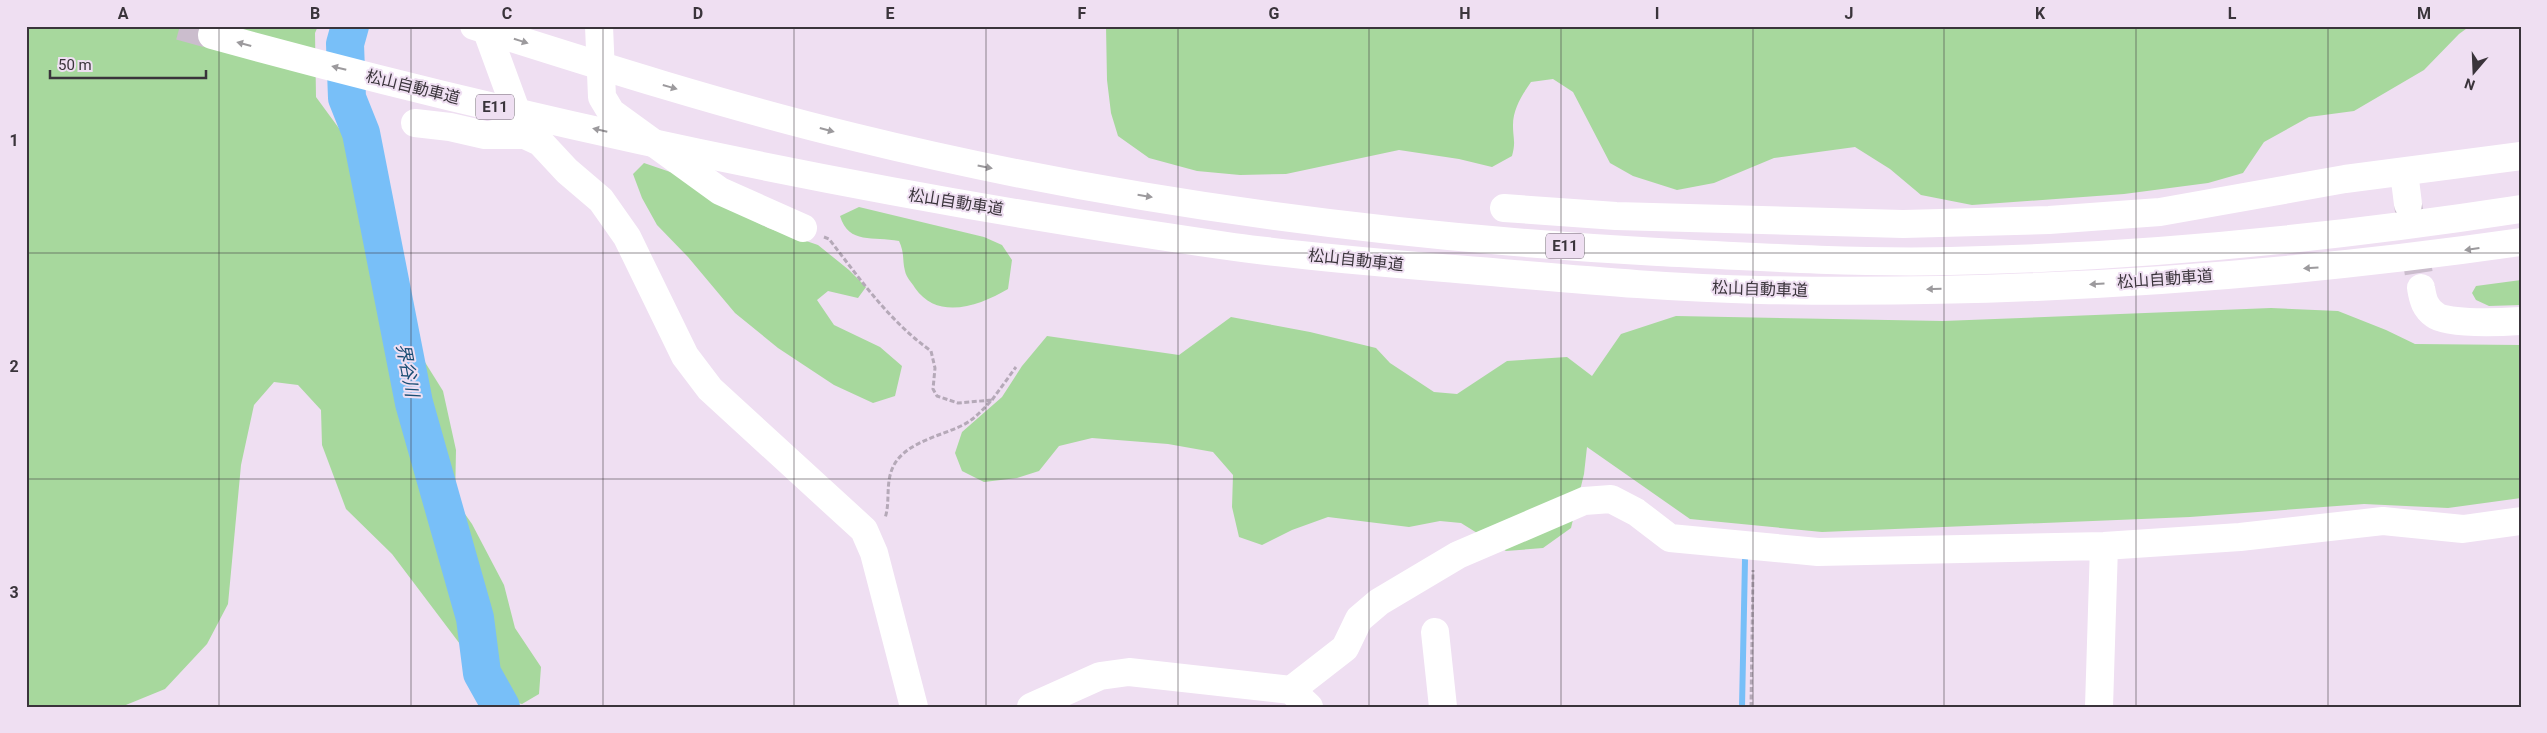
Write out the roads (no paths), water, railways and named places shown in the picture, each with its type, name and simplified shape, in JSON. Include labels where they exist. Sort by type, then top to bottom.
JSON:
[{"type":"main road","name":"松山自動車道","points":[[474,26],[624,74],[854,137],[983,166],[1099,188],[1347,225],[1542,245],[1747,257],[1948,261],[2123,254],[2318,236],[2521,209]]},
{"type":"main road","points":[[485,26],[524,135]]},
{"type":"main road","points":[[599,26],[602,97],[611,112],[720,191],[803,228]]},
{"type":"main road","name":"松山自動車道","points":[[212,35],[457,98],[715,156],[896,193],[1238,248],[1380,263],[1655,285],[1854,291],[2098,285],[2321,267],[2521,242]]},
{"type":"main road","points":[[415,123],[450,127],[486,135],[524,135],[540,142],[567,171],[601,200],[628,237],[685,356],[710,389],[853,519],[870,539],[914,707]]},
{"type":"main road","points":[[1504,208],[1616,216],[1903,224],[2049,220],[2160,212],[2346,179],[2521,156]]},
{"type":"main road","points":[[2404,172],[2408,204]]},
{"type":"main road","points":[[2420,288],[2424,306],[2436,317],[2486,322],[2521,321]]},
{"type":"main road","points":[[1031,707],[1100,676],[1129,672],[1300,698],[1345,648],[1359,619],[1379,602],[1458,556],[1584,501],[1612,499],[1636,512],[1670,538],[1818,552],[2104,546],[2240,537],[2383,521],[2463,529],[2521,521]]},
{"type":"main road","points":[[2099,707],[2104,546]]},
{"type":"main road","points":[[1435,632],[1443,707]]},
{"type":"waterway","name":"界谷川","points":[[350,26],[345,44],[347,98],[361,133],[414,403],[475,618],[482,673],[501,707]]},
{"type":"waterway","points":[[1742,707],[1745,560]]},
{"type":"tunnel","points":[[180,26],[212,35]]},
{"type":"tunnel","points":[[2408,204],[2421,288]]}]
